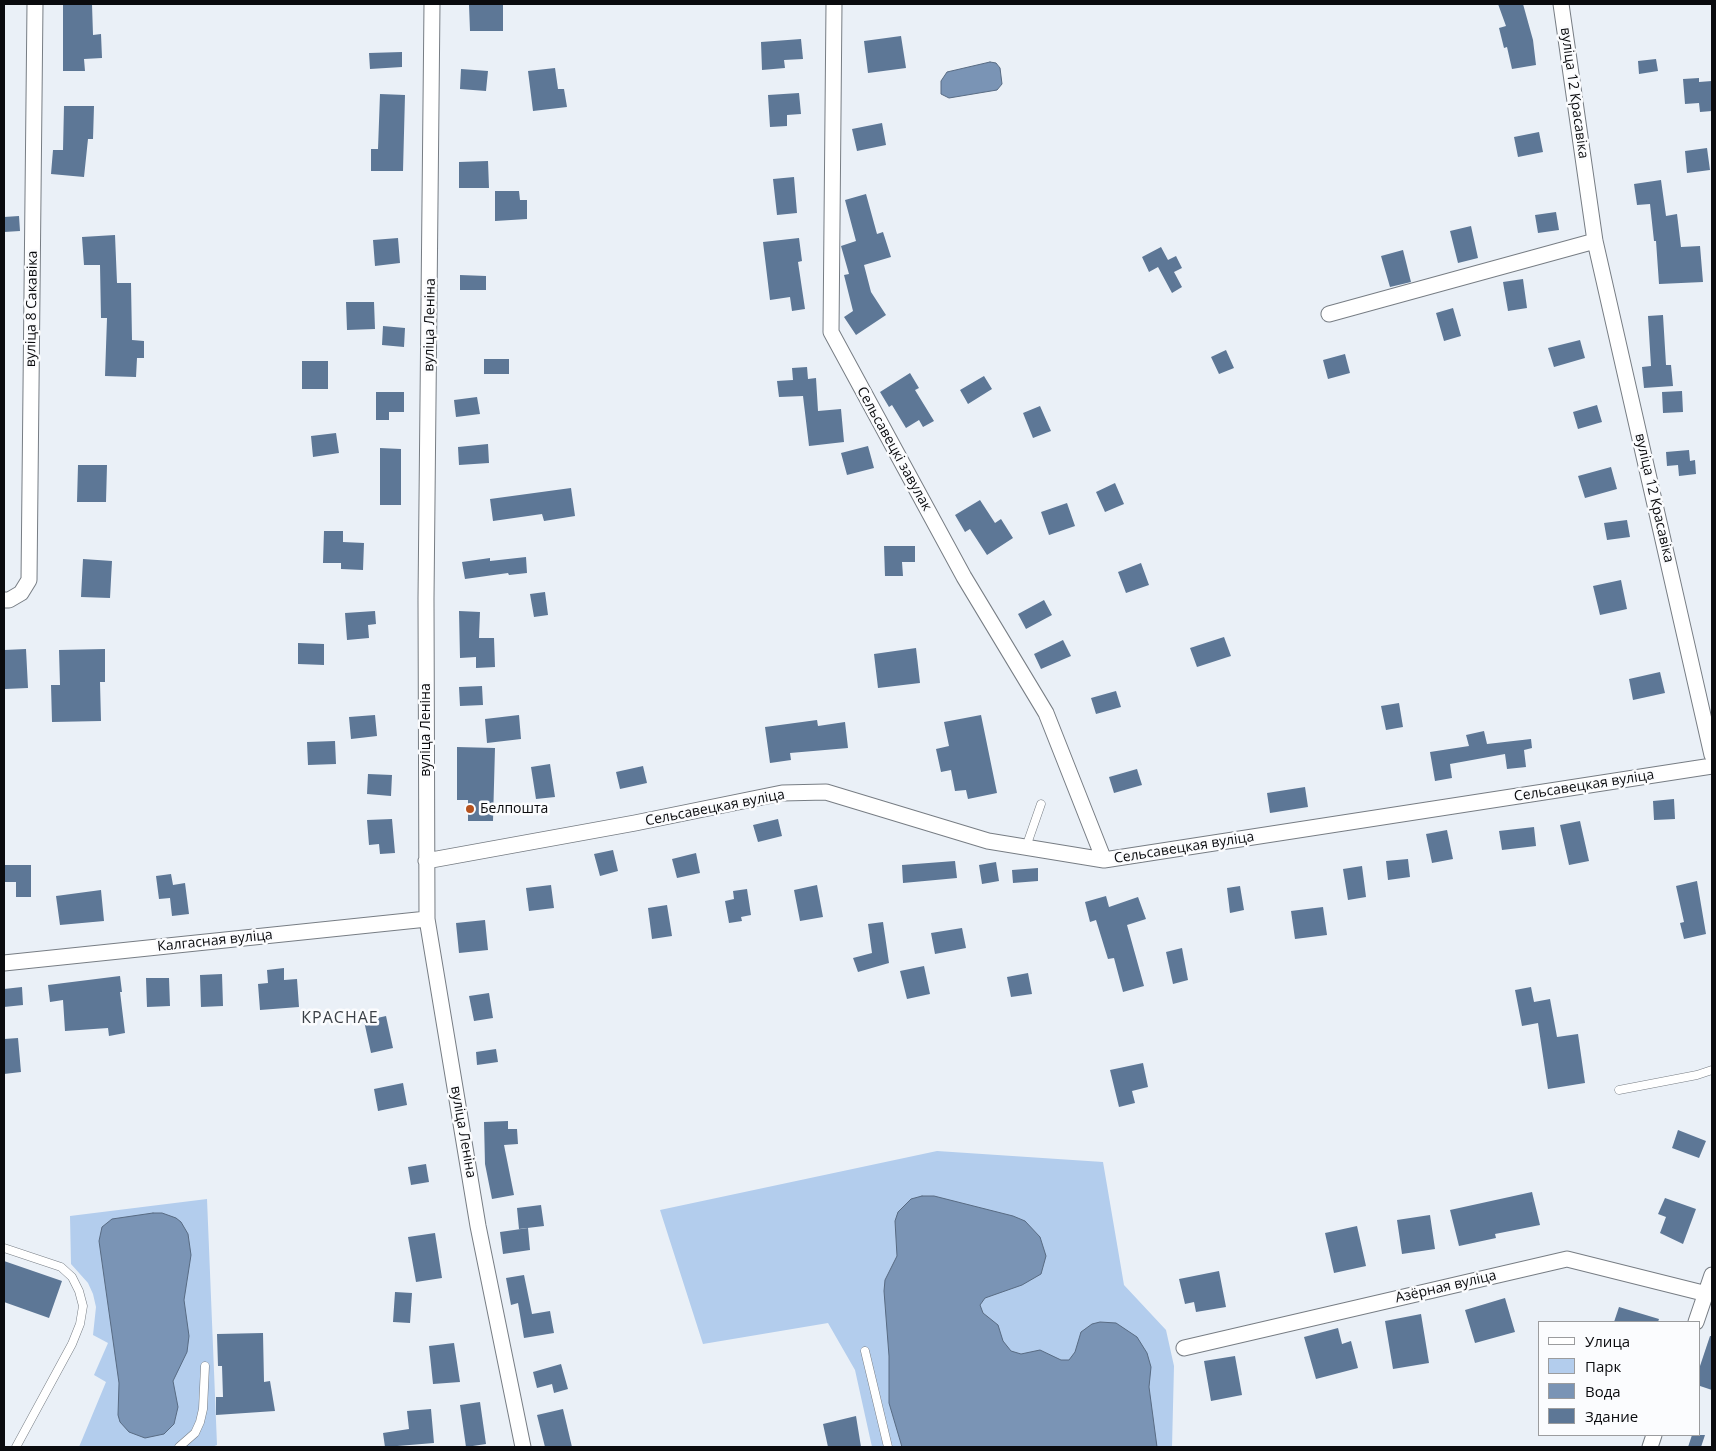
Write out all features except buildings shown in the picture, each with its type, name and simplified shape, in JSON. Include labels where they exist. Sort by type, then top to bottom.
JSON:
[{"type":"street","name":"вуліца 8 Сакавіка","points":[[4,600],[9,600],[21,592],[29,580],[35,4]]},
{"type":"street","name":"вуліца Леніна","points":[[432,4],[426,492],[427,919],[478,1226],[523,1447]]},
{"type":"street","name":"Сельсавецкі завулак","points":[[834,4],[830,332],[964,577],[1046,713],[1104,860]]},
{"type":"street","name":"вуліца 12 Красавіка","points":[[1561,4],[1595,241],[1712,755]]},
{"type":"street","points":[[1328,314],[1595,241]]},
{"type":"street","name":"Сельсавецкая вуліца","points":[[426,862],[782,793],[826,792],[988,841],[1104,860],[1712,766]]},
{"type":"street","name":"Калгасная вуліца","points":[[4,963],[427,919]]},
{"type":"street","name":"Азёрная вуліца","points":[[1184,1348],[1567,1259],[1706,1294]]},
{"type":"street","points":[[1696,1321],[1712,1275]]},
{"type":"lane","points":[[1026,847],[1041,804]]},
{"type":"lane","points":[[1619,1090],[1697,1075],[1712,1070]]},
{"type":"lane","points":[[4,1248],[61,1267],[72,1277],[79,1291],[83,1306],[80,1324],[72,1344],[16,1447]]},
{"type":"lane","points":[[864,1351],[888,1447]]},
{"type":"lane","points":[[178,1447],[195,1433],[200,1422],[203,1409],[205,1366]]},
{"type":"green space","points":[[937,1151],[1103,1162],[1124,1285],[1166,1330],[1174,1366],[1172,1447],[872,1447],[855,1370],[828,1323],[703,1344],[660,1210]]},
{"type":"green space","points":[[207,1199],[217,1445],[212,1447],[79,1447],[106,1382],[94,1375],[108,1343],[93,1335],[96,1307],[93,1294],[88,1283],[71,1264],[70,1216]]},
{"type":"water","points":[[990,62],[996,63],[1000,68],[1002,84],[997,90],[949,98],[941,94],[941,81],[947,72]]},
{"type":"water","points":[[922,1196],[934,1196],[1013,1216],[1025,1221],[1040,1237],[1046,1256],[1041,1274],[1022,1285],[985,1298],[980,1305],[983,1313],[998,1325],[1003,1341],[1011,1351],[1021,1354],[1040,1350],[1061,1360],[1069,1360],[1075,1352],[1081,1332],[1092,1324],[1100,1322],[1116,1323],[1137,1337],[1147,1353],[1151,1367],[1149,1387],[1157,1447],[902,1447],[889,1403],[889,1356],[884,1291],[885,1280],[897,1256],[895,1221],[898,1212],[911,1199]]},
{"type":"water","points":[[162,1213],[176,1218],[181,1222],[188,1234],[191,1255],[184,1300],[189,1336],[187,1352],[173,1381],[178,1407],[174,1424],[164,1434],[145,1438],[129,1432],[120,1422],[118,1415],[119,1383],[99,1241],[102,1227],[112,1219]]},
{"type":"place","name":"Белпошта","points":[[470,809]]},
{"type":"district","name":"КРАСНАЕ","points":[[340,1018]]}]
